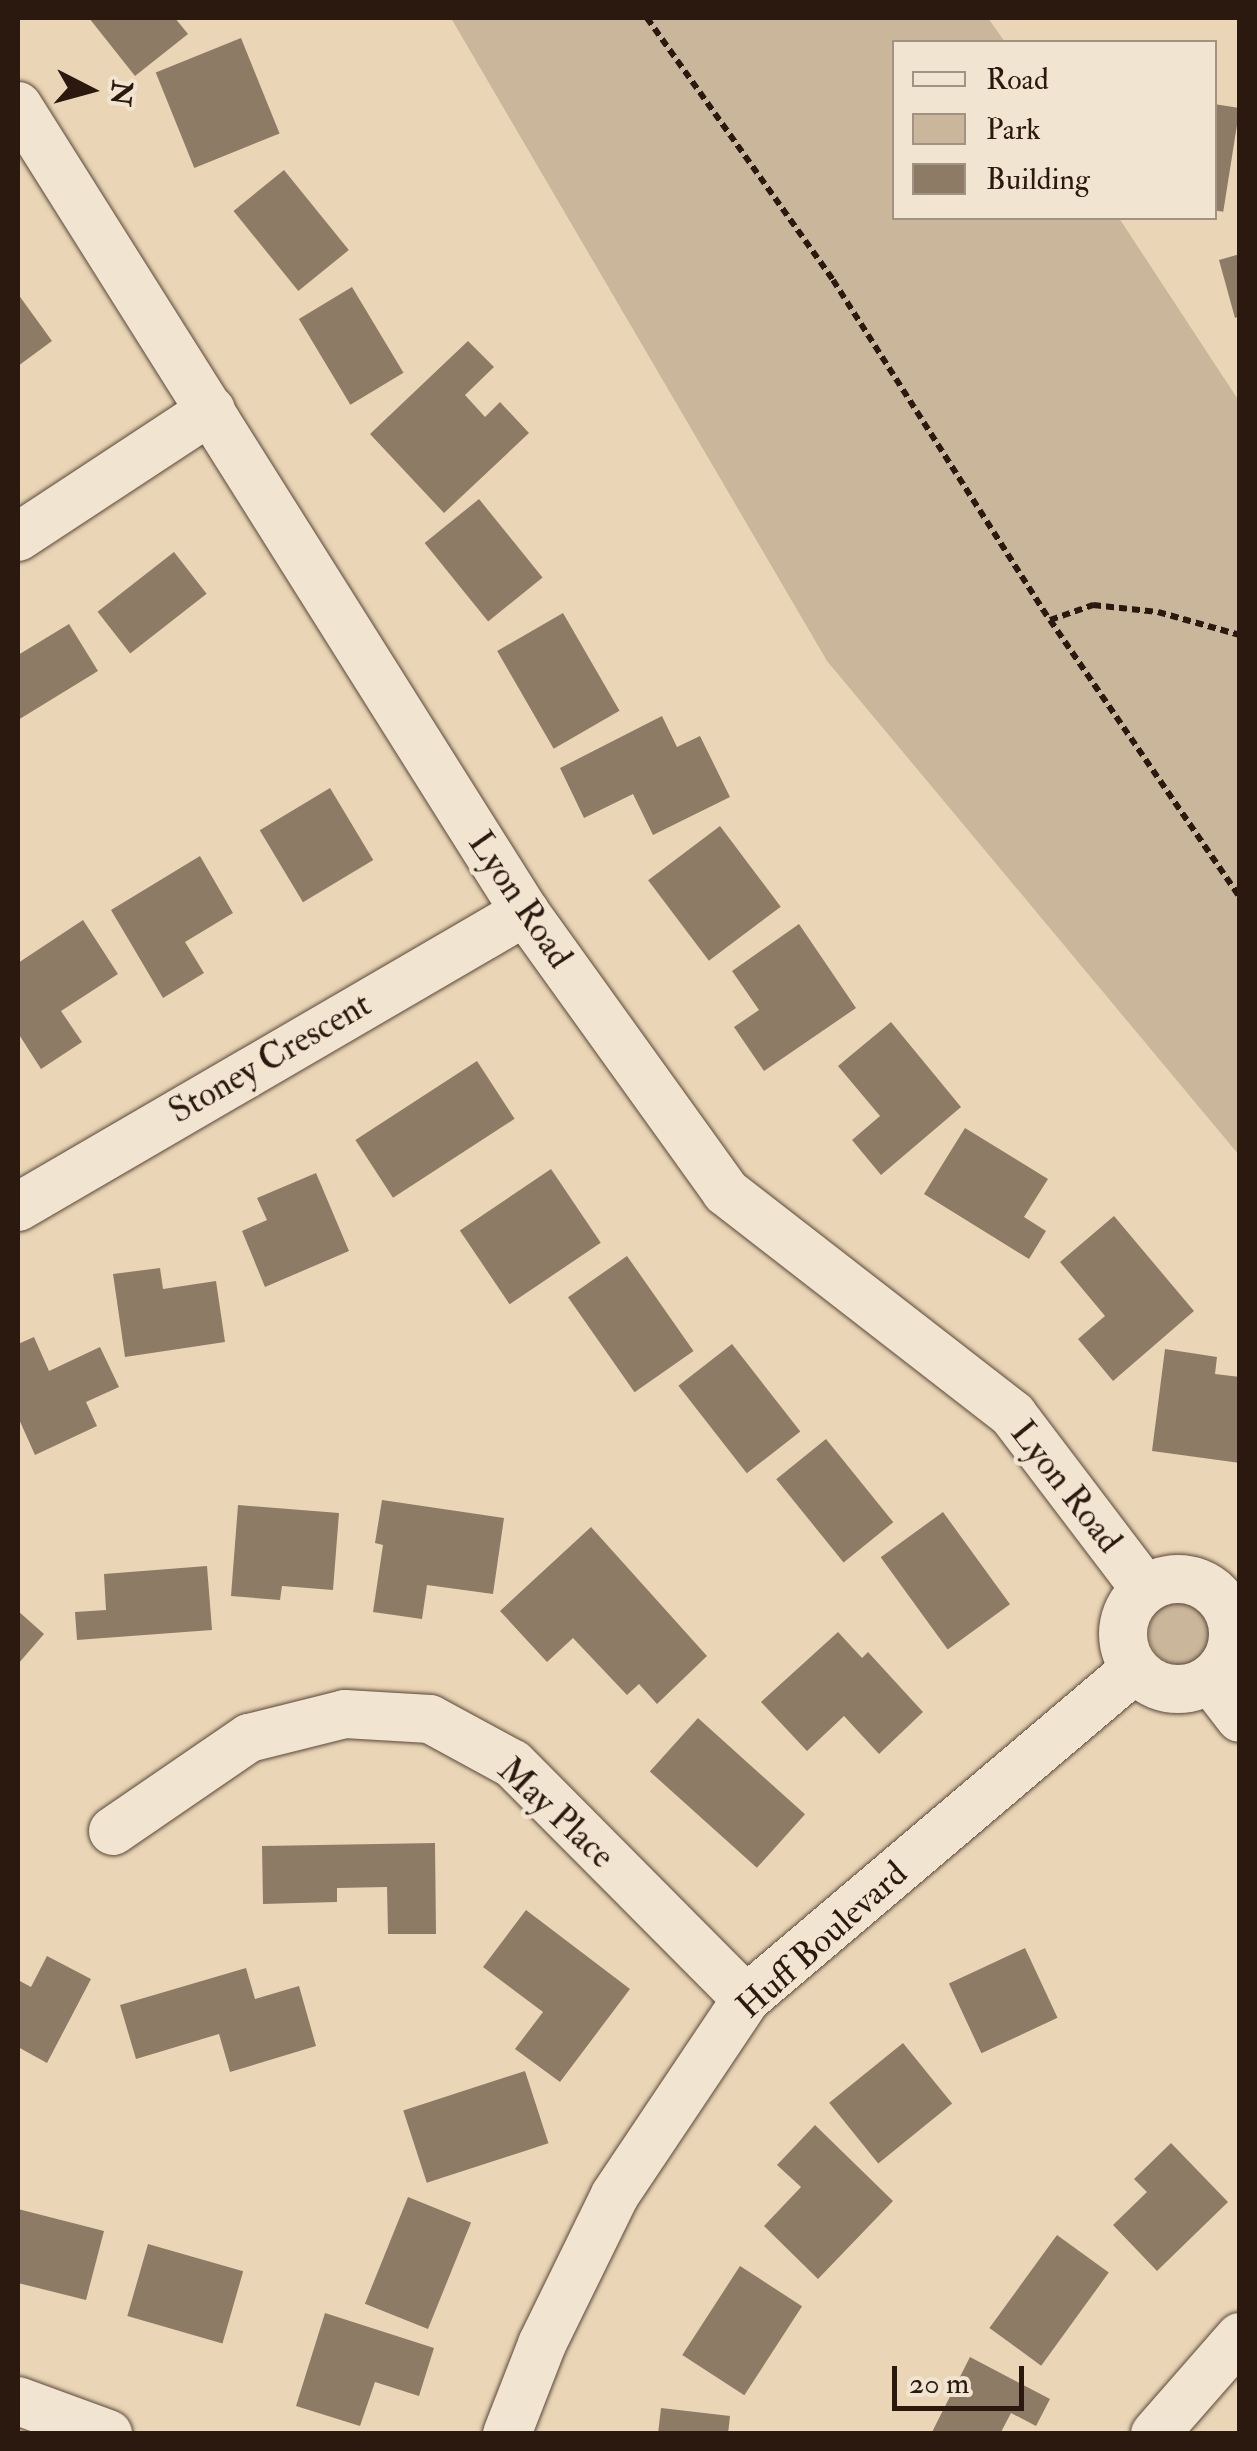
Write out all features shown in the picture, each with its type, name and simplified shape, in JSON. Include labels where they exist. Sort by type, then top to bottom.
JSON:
[{"type":"street","name":"Lyon Road","points":[[18,106],[524,912],[726,1192],[1013,1415],[1145,1590]]},
{"type":"street","points":[[18,537],[211,410]]},
{"type":"street","name":"Stoney Crescent","points":[[18,1207],[524,912]]},
{"type":"street","points":[[1180,1578],[1229,1589],[1234,1642],[1227,1660],[1210,1679],[1183,1690],[1166,1688],[1135,1670],[1122,1636],[1133,1602],[1145,1590],[1180,1578]]},
{"type":"street","name":"Huff Boulevard","points":[[507,2434],[542,2344],[615,2194],[746,1998],[1135,1670]]},
{"type":"street","points":[[1210,1679],[1240,1718]]},
{"type":"street","name":"May Place","points":[[114,1831],[249,1738],[345,1714],[430,1719],[513,1764],[746,1998]]},
{"type":"street","points":[[1155,2434],[1240,2337]]},
{"type":"street","points":[[18,2401],[108,2434]]},
{"type":"path","points":[[647,18],[833,280],[1050,620],[1238,893]]},
{"type":"path","points":[[1050,620],[1094,605],[1158,612],[1240,635]]},
{"type":"green space","points":[[451,18],[988,18],[1004,40],[892,40],[892,220],[1120,220],[1239,401],[1239,1155],[827,661]]},
{"type":"green space","points":[[1181,1601],[1204,1610],[1213,1633],[1204,1656],[1181,1665],[1158,1656],[1149,1633],[1158,1610]]},
{"type":"building","points":[[89,18],[175,18],[188,34],[135,76]]},
{"type":"building","points":[[241,38],[280,133],[194,168],[156,72]]},
{"type":"building","points":[[1217,104],[1240,108],[1223,212],[1217,211]]},
{"type":"building","points":[[284,170],[349,250],[298,291],[233,211]]},
{"type":"building","points":[[1240,254],[1240,316],[1235,318],[1219,260]]},
{"type":"building","points":[[352,287],[404,373],[350,405],[299,319]]},
{"type":"building","points":[[18,294],[52,341],[18,366]]},
{"type":"building","points":[[468,341],[494,367],[465,395],[485,417],[500,402],[529,433],[444,513],[370,434]]},
{"type":"building","points":[[479,499],[543,577],[488,622],[425,543]]},
{"type":"building","points":[[174,552],[207,594],[130,653],[98,612]]},
{"type":"building","points":[[563,613],[620,711],[554,749],[497,651]]},
{"type":"building","points":[[69,624],[98,671],[18,720],[18,655]]},
{"type":"building","points":[[662,716],[677,747],[700,736],[730,797],[653,835],[633,794],[584,818],[560,768]]},
{"type":"building","points":[[330,788],[373,860],[303,902],[260,830]]},
{"type":"building","points":[[720,826],[781,907],[709,961],[648,880]]},
{"type":"building","points":[[200,856],[233,913],[185,942],[204,973],[163,998],[111,910]]},
{"type":"building","points":[[83,920],[118,974],[61,1011],[82,1042],[41,1069],[18,1033],[18,963]]},
{"type":"building","points":[[799,924],[856,1008],[764,1071],[734,1027],[759,1010],[732,971]]},
{"type":"building","points":[[891,1022],[961,1107],[881,1175],[852,1140],[880,1116],[838,1066]]},
{"type":"building","points":[[477,1061],[515,1119],[393,1198],[355,1140]]},
{"type":"building","points":[[965,1128],[1048,1179],[1024,1217],[1046,1231],[1029,1259],[924,1194]]},
{"type":"building","points":[[551,1169],[601,1243],[510,1304],[460,1231]]},
{"type":"building","points":[[316,1173],[349,1251],[265,1287],[242,1231],[267,1220],[257,1198]]},
{"type":"building","points":[[1114,1216],[1194,1311],[1113,1381],[1078,1339],[1105,1316],[1060,1262]]},
{"type":"building","points":[[627,1256],[694,1351],[635,1392],[568,1297]]},
{"type":"building","points":[[160,1268],[163,1289],[216,1281],[225,1342],[125,1357],[113,1274]]},
{"type":"building","points":[[34,1337],[49,1371],[100,1347],[119,1387],[86,1402],[97,1426],[35,1455],[18,1417],[18,1344]]},
{"type":"building","points":[[732,1344],[800,1431],[747,1473],[678,1386]]},
{"type":"building","points":[[1165,1349],[1217,1357],[1215,1374],[1240,1377],[1240,1463],[1152,1451]]},
{"type":"building","points":[[826,1439],[893,1522],[844,1562],[776,1479]]},
{"type":"building","points":[[382,1500],[504,1518],[493,1594],[427,1585],[422,1619],[373,1612],[383,1545],[375,1543]]},
{"type":"building","points":[[238,1505],[339,1513],[333,1590],[282,1586],[280,1600],[231,1596]]},
{"type":"building","points":[[943,1512],[1010,1604],[948,1649],[881,1557]]},
{"type":"building","points":[[591,1527],[707,1656],[657,1704],[639,1684],[627,1695],[573,1638],[547,1662],[500,1611]]},
{"type":"building","points":[[207,1566],[212,1630],[77,1640],[75,1612],[106,1610],[104,1574]]},
{"type":"building","points":[[18,1611],[44,1634],[18,1664]]},
{"type":"building","points":[[838,1632],[862,1658],[868,1652],[923,1712],[879,1754],[844,1716],[807,1751],[761,1702]]},
{"type":"building","points":[[698,1718],[805,1814],[757,1868],[650,1772]]},
{"type":"building","points":[[435,1843],[436,1934],[388,1934],[387,1887],[337,1888],[337,1902],[263,1904],[262,1846]]},
{"type":"building","points":[[526,1910],[630,1989],[560,2082],[515,2049],[543,2012],[483,1967]]},
{"type":"building","points":[[1025,1948],[1058,2018],[981,2053],[949,1983]]},
{"type":"building","points":[[47,1956],[91,1979],[47,2063],[18,2047],[18,1980],[31,1987]]},
{"type":"building","points":[[246,1968],[255,1999],[299,1986],[316,2046],[230,2072],[219,2034],[136,2059],[120,2005]]},
{"type":"building","points":[[903,2043],[952,2104],[878,2163],[829,2103]]},
{"type":"building","points":[[525,2071],[548,2143],[427,2183],[403,2111]]},
{"type":"building","points":[[815,2125],[893,2201],[818,2279],[764,2226],[801,2187],[777,2165]]},
{"type":"building","points":[[1171,2143],[1228,2202],[1157,2271],[1113,2225],[1147,2192],[1134,2179]]},
{"type":"building","points":[[408,2197],[471,2222],[428,2329],[365,2304]]},
{"type":"building","points":[[18,2209],[104,2231],[86,2300],[18,2283]]},
{"type":"building","points":[[1057,2235],[1109,2273],[1041,2366],[989,2328]]},
{"type":"building","points":[[148,2244],[243,2271],[222,2343],[127,2316]]},
{"type":"building","points":[[740,2266],[802,2306],[744,2395],[682,2355]]},
{"type":"building","points":[[325,2313],[434,2348],[419,2396],[375,2382],[360,2426],[296,2406]]},
{"type":"building","points":[[970,2357],[1050,2399],[1036,2426],[1011,2413],[1000,2434],[931,2434]]},
{"type":"building","points":[[661,2408],[730,2416],[728,2434],[658,2434]]}]
